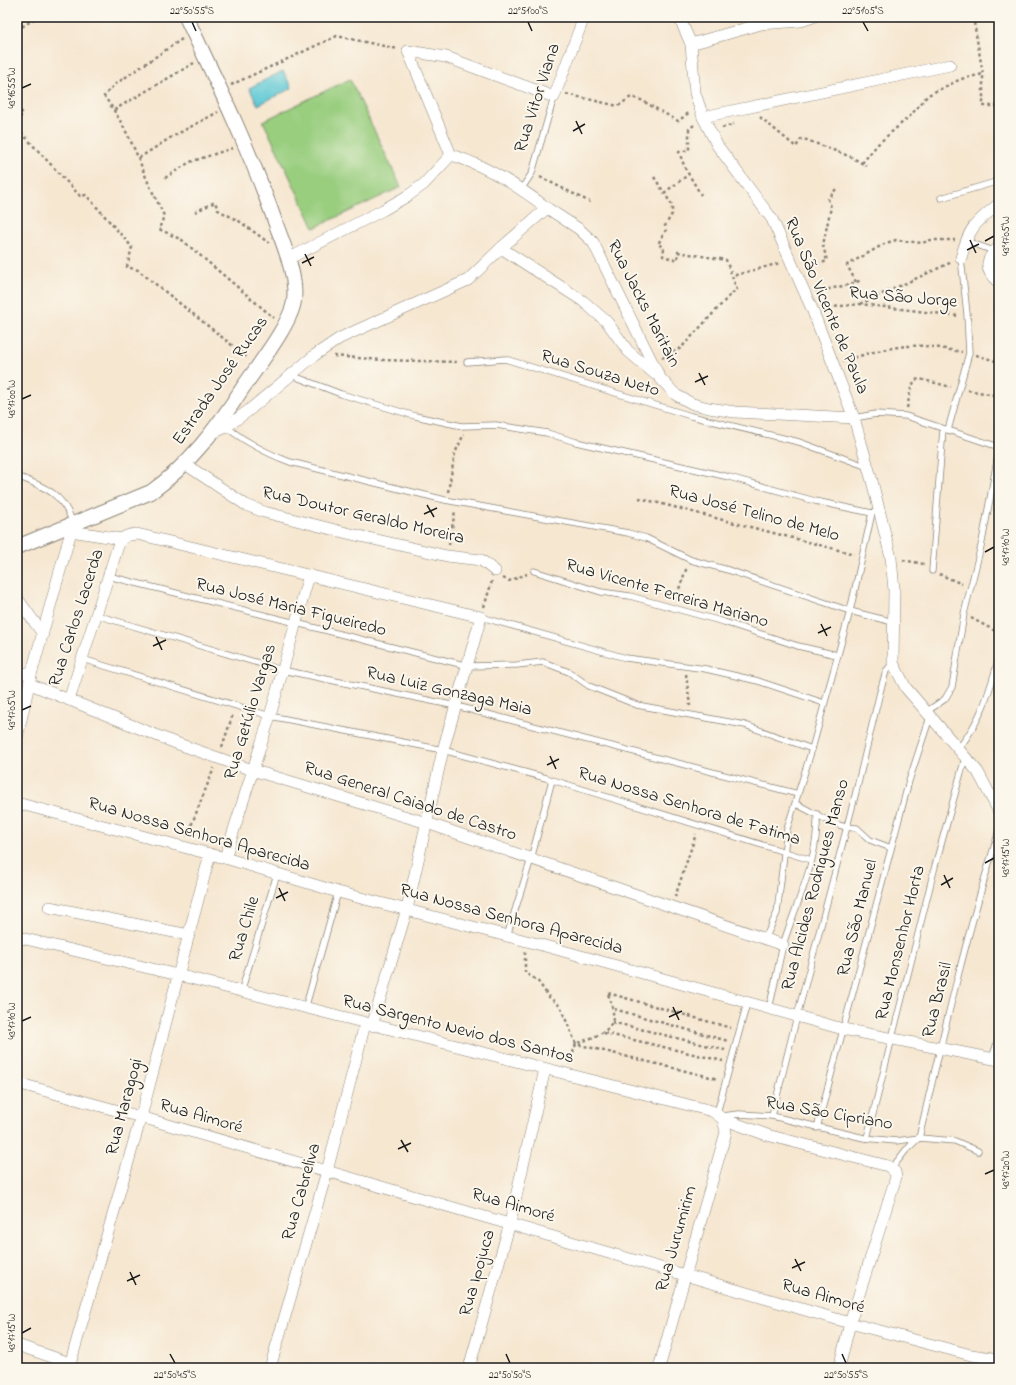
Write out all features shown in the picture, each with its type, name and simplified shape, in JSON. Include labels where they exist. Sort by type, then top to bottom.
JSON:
[{"type":"street","name":"Estrada José Rucas","points":[[17,547],[72,528],[150,492],[166,481],[184,464],[211,434],[284,326],[294,301],[288,259],[262,184],[186,17]]},
{"type":"street","name":"Rua Vitor Viana","points":[[555,94],[584,17]]},
{"type":"street","name":"Rua São Vicente de Paula","points":[[679,17],[691,44],[695,93],[703,118],[710,132],[772,220],[797,273],[835,364],[854,418]]},
{"type":"street","points":[[691,44],[761,24],[802,21],[813,17]]},
{"type":"street","points":[[408,51],[446,57],[555,94]]},
{"type":"street","points":[[288,259],[383,210],[410,194],[424,184],[451,155],[408,51]]},
{"type":"street","points":[[703,118],[950,65]]},
{"type":"street","name":"Rua Jacks Maritain","points":[[451,155],[468,159],[522,188],[547,208],[580,229],[592,242],[660,378],[676,395],[693,404],[735,412],[854,418]]},
{"type":"street","points":[[961,258],[971,228],[999,204]]},
{"type":"street","points":[[211,434],[226,428],[315,355],[340,338],[468,280],[501,248],[547,208]]},
{"type":"street","points":[[501,248],[583,301],[607,322],[628,351],[660,378]]},
{"type":"street","points":[[997,249],[990,257],[988,271],[999,283]]},
{"type":"street","points":[[854,418],[869,467],[876,512],[891,558],[894,590],[893,663],[906,688],[978,772],[998,807]]},
{"type":"street","name":"Rua Doutor Geraldo Moreira","points":[[184,464],[246,505],[264,512],[447,556],[481,560],[494,571]]},
{"type":"street","points":[[17,738],[72,528],[119,542],[127,535],[137,534],[481,617]]},
{"type":"street","name":"Rua Carlos Lacerda","points":[[69,700],[119,542]]},
{"type":"street","name":"Rua Getúlio Vargas","points":[[225,858],[270,716],[309,575]]},
{"type":"street","points":[[17,598],[43,634]]},
{"type":"street","name":"Rua Cabreliva","points":[[270,1368],[368,1025],[408,909],[443,750],[481,617]]},
{"type":"street","name":"Rua General Caiado de Castro","points":[[17,671],[69,700],[173,742],[252,770],[427,823],[784,946]]},
{"type":"street","name":"Rua Nossa Senhora Aparecida","points":[[17,803],[225,858],[338,892],[408,909],[526,941],[843,1029],[891,1040],[996,1059]]},
{"type":"street","name":"Rua Maragogi","points":[[70,1365],[141,1117],[210,854]]},
{"type":"street","points":[[49,907],[189,935]]},
{"type":"street","name":"Rua Sargento Nevio dos Santos","points":[[17,937],[178,976],[565,1074],[721,1116],[767,1134],[890,1167]]},
{"type":"street","name":"Rua Ipojuca","points":[[469,1368],[510,1223],[545,1069]]},
{"type":"street","name":"Rua Aimoré","points":[[17,1083],[510,1223],[850,1323],[971,1356],[999,1359]]},
{"type":"street","name":"Rua Jurumirim","points":[[659,1368],[684,1275],[726,1132],[721,1116]]},
{"type":"street","points":[[839,1368],[850,1323],[896,1177],[890,1167]]},
{"type":"street","points":[[17,1345],[70,1365]]},
{"type":"lane","name":"Rua Vitor Viana","points":[[522,188],[532,173],[555,94]]},
{"type":"lane","points":[[941,198],[999,181]]},
{"type":"lane","points":[[966,240],[997,249]]},
{"type":"lane","points":[[932,568],[945,429],[969,353],[968,318],[961,258]]},
{"type":"lane","name":"Rua Souza Neto","points":[[467,362],[505,359],[691,416],[799,442],[869,467]]},
{"type":"lane","points":[[290,375],[341,394],[415,416],[468,426],[509,427],[547,432],[576,442],[729,478],[815,501],[876,512],[862,556],[850,611],[812,749],[787,829],[783,852],[777,913],[765,939]]},
{"type":"lane","points":[[854,418],[876,414],[906,416],[999,448],[982,542],[964,614],[952,687],[945,699],[928,715]]},
{"type":"lane","points":[[226,428],[248,444],[267,454],[290,462],[456,502],[628,533],[646,538],[691,560],[728,570],[850,611],[893,622]]},
{"type":"lane","points":[[17,476],[52,491],[66,508],[72,528]]},
{"type":"lane","name":"Rua Vicente Ferreira Mariano","points":[[534,571],[601,592],[630,596],[798,646],[837,655]]},
{"type":"lane","name":"Rua José Maria Figueiredo","points":[[108,576],[468,666],[517,665],[543,662],[554,665],[588,686],[637,705],[745,725],[812,749]]},
{"type":"lane","name":"Rua Luiz Gonzaga Maia","points":[[96,615],[282,670],[456,706],[798,794]]},
{"type":"lane","points":[[481,617],[626,658],[685,666],[758,681],[824,703]]},
{"type":"lane","points":[[962,752],[986,703],[999,658]]},
{"type":"lane","name":"Rua Nossa Senhora de Fatima","points":[[82,659],[270,716],[443,750],[552,780],[811,860]]},
{"type":"lane","name":"Rua Alcides Rodrigues Manso","points":[[772,1116],[847,828],[880,692],[886,671],[893,663]]},
{"type":"lane","name":"Rua São Manuel","points":[[817,1128],[891,848],[928,715]]},
{"type":"lane","name":"Rua Monsenhor Horta","points":[[867,1138],[962,752]]},
{"type":"lane","points":[[507,936],[531,859],[552,780]]},
{"type":"lane","points":[[796,804],[817,814],[831,823],[847,828],[857,828],[870,840],[891,848]]},
{"type":"lane","points":[[769,1009],[784,946],[803,890],[811,860],[817,824],[817,814]]},
{"type":"lane","name":"Rua Brasil","points":[[920,1138],[940,1048],[978,897],[999,831]]},
{"type":"lane","name":"Rua Chile","points":[[241,992],[277,874]]},
{"type":"lane","points":[[305,1009],[338,892]]},
{"type":"lane","points":[[721,1116],[726,1082],[747,1003]]},
{"type":"lane","points":[[996,1059],[999,1038]]},
{"type":"lane","name":"Rua São Cipriano","points":[[721,1116],[739,1114],[772,1116],[817,1128],[867,1138],[896,1141],[920,1138],[955,1141],[978,1151]]},
{"type":"lane","points":[[890,1167],[920,1138]]},
{"type":"path","points":[[17,30],[34,19],[33,17]]},
{"type":"path","points":[[973,17],[983,74],[983,106],[999,106]]},
{"type":"path","points":[[193,32],[114,85],[104,96],[114,110],[139,158],[164,216],[159,229],[182,240],[284,326]]},
{"type":"path","points":[[220,90],[337,36],[408,51]]},
{"type":"path","points":[[114,110],[205,57]]},
{"type":"path","points":[[862,163],[878,144],[911,115],[928,95],[961,79],[983,74]]},
{"type":"path","points":[[555,94],[618,106],[631,97],[641,100],[678,121],[698,106]]},
{"type":"path","points":[[17,106],[23,114],[17,120]]},
{"type":"path","points":[[139,158],[170,138],[228,107]]},
{"type":"path","points":[[759,116],[796,147],[801,139],[806,140],[851,156],[867,166]]},
{"type":"path","points":[[701,195],[689,174],[680,152],[689,150],[689,129],[703,118]]},
{"type":"path","points":[[710,132],[738,123]]},
{"type":"path","points":[[17,128],[80,196],[86,195],[132,247],[128,267],[138,270],[258,365]]},
{"type":"path","points":[[165,178],[190,162],[245,144]]},
{"type":"path","points":[[532,173],[590,202]]},
{"type":"path","points":[[664,193],[689,174]]},
{"type":"path","points":[[652,363],[682,348],[731,294],[737,290],[726,260],[678,252],[677,260],[663,256],[664,248],[658,244],[666,230],[665,226],[672,214],[672,205],[654,177]]},
{"type":"path","points":[[797,273],[828,261],[823,245],[831,207],[828,199],[836,189]]},
{"type":"path","points":[[195,212],[215,202],[218,210],[239,221],[272,246]]},
{"type":"path","points":[[856,282],[847,265],[886,243],[896,240],[922,243],[932,240],[966,240]]},
{"type":"path","points":[[860,304],[961,258]]},
{"type":"path","points":[[732,276],[783,262]]},
{"type":"path","points":[[806,294],[862,280]]},
{"type":"path","name":"Rua São Jorge","points":[[812,309],[860,304],[968,318]]},
{"type":"path","points":[[835,364],[878,351],[898,347],[924,346],[969,353],[999,362]]},
{"type":"path","points":[[315,355],[381,360],[467,362]]},
{"type":"path","points":[[906,416],[911,388],[915,380],[920,379],[999,396]]},
{"type":"path","points":[[447,500],[455,453],[468,426]]},
{"type":"path","name":"Rua José Telino de Melo","points":[[639,498],[862,556]]},
{"type":"path","points":[[447,556],[456,502]]},
{"type":"path","points":[[891,558],[932,568],[970,588]]},
{"type":"path","points":[[672,608],[691,560]]},
{"type":"path","points":[[494,571],[498,576],[509,581],[534,571]]},
{"type":"path","points":[[481,617],[494,571]]},
{"type":"path","points":[[964,614],[999,633]]},
{"type":"path","points":[[685,666],[691,715]]},
{"type":"path","points":[[183,847],[218,758],[236,706]]},
{"type":"path","points":[[671,907],[699,825]]},
{"type":"path","points":[[526,941],[524,958],[525,973],[537,980],[549,997],[560,1006],[576,1044],[565,1074]]},
{"type":"path","points":[[576,1044],[604,1033],[612,1022],[614,1009],[608,993],[739,1031]]},
{"type":"path","points":[[614,1009],[736,1043]]},
{"type":"path","points":[[612,1022],[734,1052]]},
{"type":"path","points":[[604,1033],[731,1063]]},
{"type":"path","points":[[576,1044],[726,1082]]},
{"type":"green space","points":[[350,79],[401,187],[314,228],[263,121]]},
{"type":"water","points":[[283,71],[292,88],[258,105],[249,88]]}]
